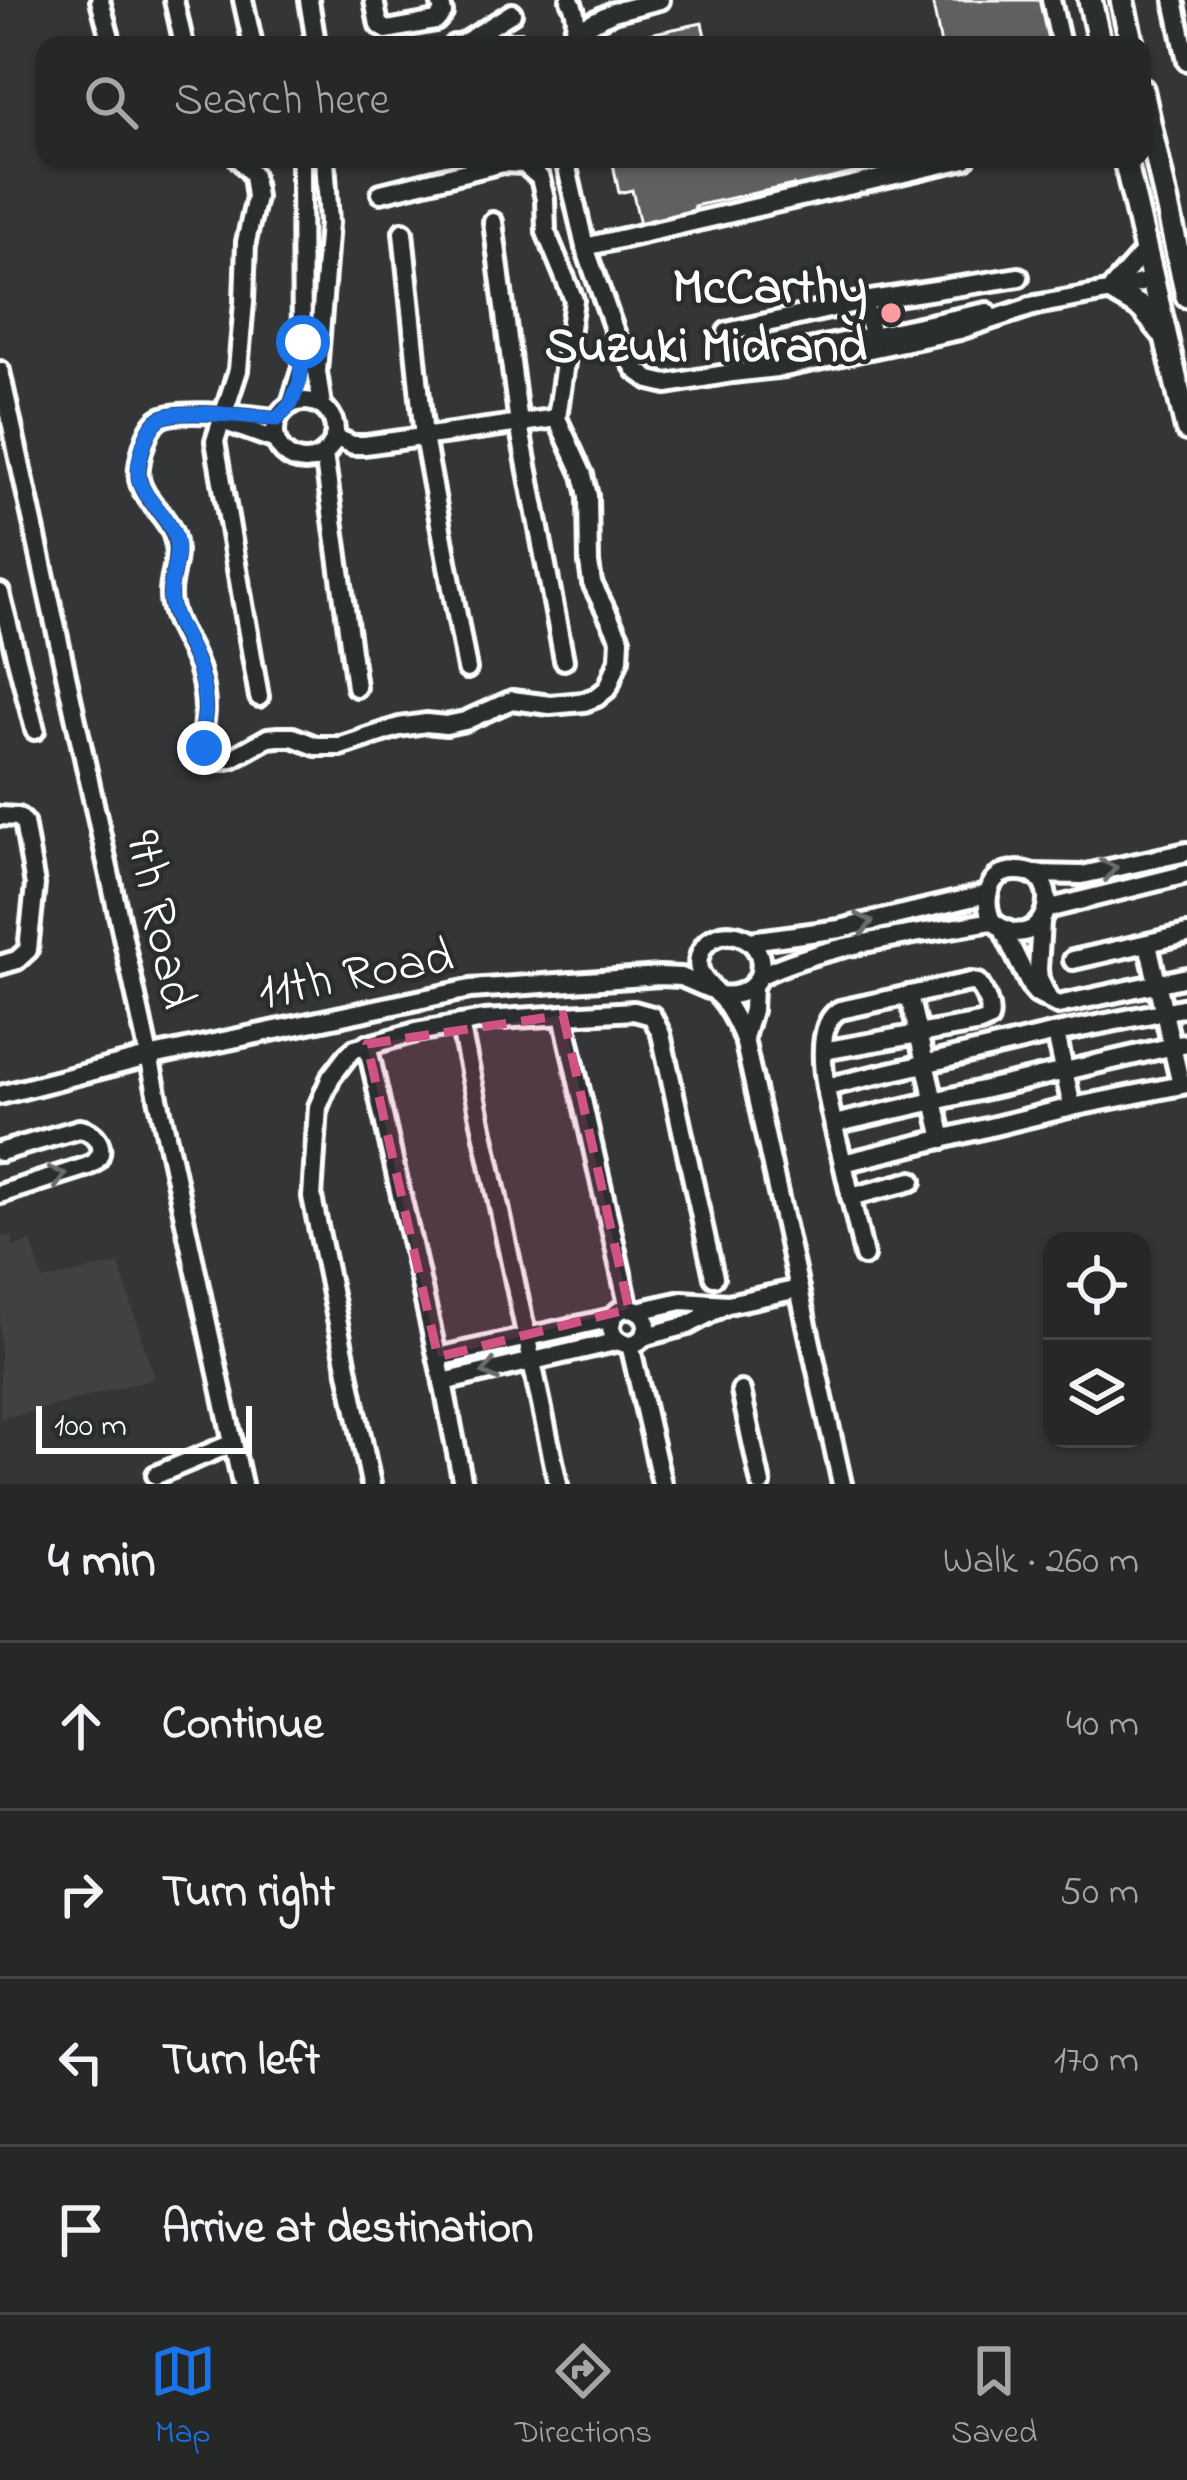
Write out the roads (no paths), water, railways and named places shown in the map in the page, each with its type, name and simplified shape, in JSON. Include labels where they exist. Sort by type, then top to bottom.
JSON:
[{"type":"main road","points":[[1090,0],[1098,36]]},
{"type":"main road","points":[[1122,0],[1130,36]]},
{"type":"main road","points":[[1151,131],[1187,296]]},
{"type":"main road","points":[[1127,168],[1187,429]]},
{"type":"main road","points":[[1152,280],[1166,256],[1172,228]]},
{"type":"main road","points":[[1110,292],[1142,308],[1166,337]]},
{"type":"street","points":[[100,0],[110,36]]},
{"type":"street","points":[[174,0],[182,36]]},
{"type":"street","points":[[243,0],[252,36]]},
{"type":"street","points":[[309,0],[315,36]]},
{"type":"street","points":[[374,0],[379,25],[387,29],[436,21],[443,13],[440,0]]},
{"type":"street","points":[[569,36],[575,11],[570,0]]},
{"type":"street","points":[[572,36],[613,12],[660,0]]},
{"type":"street","points":[[1051,0],[1058,36]]},
{"type":"street","points":[[1174,0],[1187,61]]},
{"type":"street","points":[[515,6],[512,23],[518,36]]},
{"type":"street","points":[[471,36],[515,6]]},
{"type":"street","points":[[247,168],[256,189],[246,242],[240,357],[233,387],[218,416],[215,450],[259,697]]},
{"type":"street","points":[[301,168],[302,368],[291,404],[277,419],[276,440],[292,458],[308,460],[324,454]]},
{"type":"street","points":[[326,168],[326,263],[317,372],[322,406],[333,420],[334,437],[324,454],[356,687]]},
{"type":"street","points":[[381,193],[483,168]]},
{"type":"street","points":[[277,419],[174,413],[152,428],[139,466],[140,481],[175,536],[170,597],[200,670],[205,712],[202,739],[208,754],[222,760],[232,758],[268,738],[293,737],[316,746],[341,746],[399,727],[465,721],[512,700],[550,705],[584,702],[608,688],[619,659],[620,639],[592,583],[588,496],[557,418],[574,300],[546,232],[540,178],[529,168]]},
{"type":"street","points":[[567,168],[585,247],[617,338],[635,370],[667,384],[732,373],[780,355],[873,342],[975,314],[1110,292],[1152,280]]},
{"type":"street","points":[[585,247],[926,168]]},
{"type":"street","points":[[301,195],[328,196]]},
{"type":"street","points":[[493,222],[519,424],[564,660]]},
{"type":"street","points":[[404,232],[424,436],[467,670]]},
{"type":"street","points":[[1110,292],[1145,251]]},
{"type":"street","points":[[301,263],[326,263]]},
{"type":"street","points":[[727,332],[864,301],[1019,277]]},
{"type":"street","points":[[864,301],[873,342]]},
{"type":"street","name":"9th Road","points":[[0,371],[242,1484]]},
{"type":"street","points":[[291,404],[307,400],[322,406]]},
{"type":"street","points":[[218,416],[276,440]]},
{"type":"street","points":[[334,437],[358,446],[557,418]]},
{"type":"street","points":[[0,593],[4,629],[35,730]]},
{"type":"street","points":[[0,816],[24,822],[35,885],[28,950],[17,960],[0,965]]},
{"type":"street","points":[[1187,852],[1082,875],[1017,870],[992,882],[986,894],[986,908],[1030,987],[1058,1005],[1187,977]]},
{"type":"street","points":[[1030,874],[1047,895],[1038,970],[1049,1000]]},
{"type":"street","points":[[714,992],[743,993],[788,964],[844,949],[998,926],[1017,933],[1030,930],[1044,915],[1187,874]]},
{"type":"street","points":[[750,941],[840,929],[986,894]]},
{"type":"street","points":[[744,1039],[761,963],[750,941],[738,934],[724,934],[711,939],[698,964],[701,977],[744,1039],[842,1484]]},
{"type":"street","points":[[1073,960],[1187,934]]},
{"type":"street","points":[[843,1163],[1184,1084],[1180,1044],[1164,1012],[1148,944]]},
{"type":"street","name":"11th Road","points":[[660,976],[702,950]]},
{"type":"street","name":"11th Road","points":[[0,1095],[148,1057],[470,989],[660,976],[682,977],[714,992]]},
{"type":"street","points":[[823,1051],[980,1023],[991,1012],[978,983],[970,982],[830,1015],[823,1051],[826,1087],[863,1256]]},
{"type":"street","points":[[909,995],[943,1139]]},
{"type":"street","points":[[826,1087],[1187,1007]]},
{"type":"street","points":[[371,1484],[312,1197],[318,1107],[348,1055],[367,1044],[460,1024],[563,1015],[644,1012],[652,1016],[658,1024],[715,1277]]},
{"type":"street","points":[[563,1015],[627,1313]]},
{"type":"street","points":[[460,1024],[558,1484]]},
{"type":"street","points":[[1056,1034],[1072,1107]]},
{"type":"street","points":[[367,1044],[463,1484]]},
{"type":"street","points":[[834,1124],[1180,1044]]},
{"type":"street","points":[[0,1152],[80,1129],[94,1135],[101,1153],[95,1163],[0,1194]]},
{"type":"street","points":[[850,1197],[912,1181]]},
{"type":"street","points":[[438,1358],[682,1301],[728,1304],[799,1289]]},
{"type":"street","points":[[443,1382],[631,1341],[688,1325],[728,1304]]},
{"type":"street","points":[[627,1313],[646,1323],[631,1341]]},
{"type":"street","points":[[627,1313],[611,1328],[631,1341],[662,1484]]},
{"type":"street","points":[[741,1391],[760,1484]]},
{"type":"street","points":[[156,1475],[233,1443]]},
{"type":"place","name":"McCarthy Suzuki Midrand","points":[[891,313]]}]
